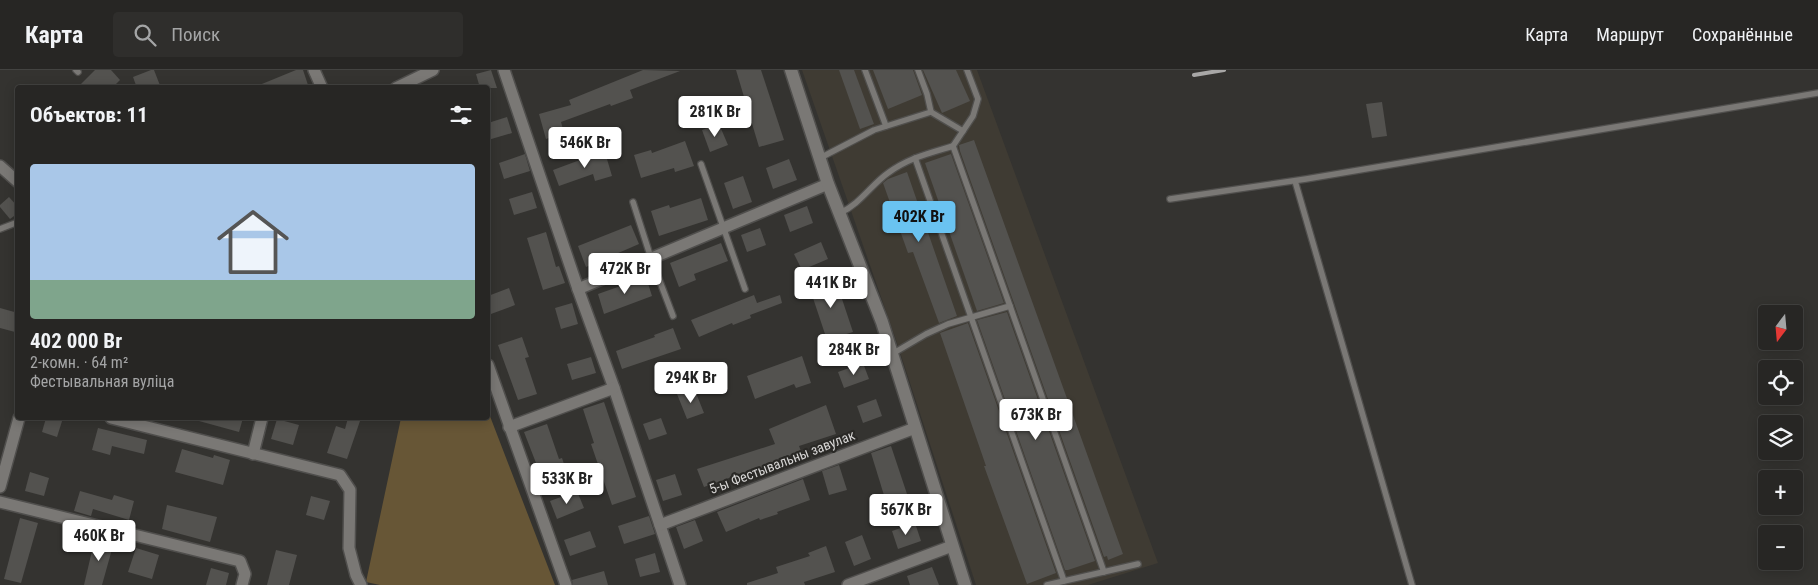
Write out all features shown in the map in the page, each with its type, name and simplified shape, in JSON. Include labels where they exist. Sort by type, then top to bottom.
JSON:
[{"type":"street","points":[[314,70],[321,85]]},
{"type":"street","points":[[402,85],[432,70]]},
{"type":"street","points":[[504,70],[680,585]]},
{"type":"street","points":[[790,70],[828,184],[882,322],[965,585]]},
{"type":"street","points":[[0,166],[15,179]]},
{"type":"street","points":[[578,289],[828,184]]},
{"type":"street","points":[[490,370],[566,585]]},
{"type":"street","points":[[509,427],[614,388]]},
{"type":"street","points":[[0,487],[18,420]]},
{"type":"street","points":[[254,454],[262,420]]},
{"type":"street","points":[[145,421],[254,454],[340,475],[350,490],[349,548],[356,575],[361,585]]},
{"type":"street","name":"5-ы Фестывальны завулак","points":[[660,525],[915,428]]},
{"type":"street","points":[[0,502],[240,561],[244,574],[242,585]]},
{"type":"street","points":[[848,585],[952,546]]},
{"type":"lane","points":[[865,70],[886,126]]},
{"type":"lane","points":[[918,70],[928,94],[931,112]]},
{"type":"lane","points":[[840,213],[852,206],[886,173],[908,160],[954,146],[973,116],[978,99],[967,70]]},
{"type":"lane","points":[[1170,199],[1295,181],[1818,93]]},
{"type":"lane","points":[[820,158],[874,130],[931,112],[963,131]]},
{"type":"lane","points":[[954,146],[1104,572]]},
{"type":"lane","points":[[915,158],[1064,581]]},
{"type":"lane","points":[[701,164],[745,289]]},
{"type":"lane","points":[[1295,181],[1412,585]]},
{"type":"lane","points":[[633,202],[651,258],[674,316]]},
{"type":"lane","points":[[0,230],[15,223]]},
{"type":"lane","points":[[892,354],[926,334],[971,317],[1010,306]]},
{"type":"lane","points":[[1047,585],[1138,564]]},
{"type":"shaded area","points":[[802,70],[977,70],[1158,563],[1088,585],[976,585],[896,340]]},
{"type":"shaded area","points":[[490,416],[555,585],[380,585],[366,582],[401,420],[490,420]]},
{"type":"building","points":[[95,70],[111,70],[120,80],[115,85],[80,85]]},
{"type":"building","points":[[154,70],[160,85],[136,85],[133,77]]},
{"type":"building","points":[[296,70],[303,70],[308,85],[259,85]]},
{"type":"building","points":[[491,70],[497,88],[490,88],[490,85],[479,85],[476,74]]},
{"type":"building","points":[[643,70],[680,71],[630,90],[633,98],[611,106],[610,104],[561,122],[564,133],[546,139],[539,114],[571,105],[569,100]]},
{"type":"building","points":[[736,70],[761,70],[784,140],[759,147]]},
{"type":"building","points":[[839,70],[854,70],[874,124],[860,129]]},
{"type":"building","points":[[873,70],[913,70],[922,95],[888,109]]},
{"type":"building","points":[[923,70],[956,70],[970,101],[942,113]]},
{"type":"building","points":[[1382,102],[1387,136],[1372,138],[1366,104]]},
{"type":"building","points":[[507,117],[512,133],[490,139],[490,122]]},
{"type":"building","points":[[719,124],[728,145],[710,152],[702,130]]},
{"type":"building","points":[[974,140],[1123,554],[1108,560],[1107,556],[1104,557],[960,151],[959,145]]},
{"type":"building","points":[[685,141],[694,166],[675,172],[674,168],[641,178],[634,155],[651,150],[652,153]]},
{"type":"building","points":[[604,149],[612,176],[595,181],[593,174],[559,186],[553,170],[588,157],[587,153]]},
{"type":"building","points":[[525,154],[530,171],[504,179],[499,163]]},
{"type":"building","points":[[951,154],[1004,303],[977,311],[925,163]]},
{"type":"building","points":[[789,159],[797,180],[773,189],[766,168]]},
{"type":"building","points":[[907,172],[957,316],[939,323],[913,252],[908,253],[883,183],[888,179]]},
{"type":"building","points":[[743,176],[752,202],[733,209],[724,183]]},
{"type":"building","points":[[532,192],[537,208],[514,215],[509,199]]},
{"type":"building","points":[[9,197],[15,204],[15,215],[10,219],[0,205]]},
{"type":"building","points":[[701,198],[708,220],[659,236],[651,211],[669,205],[670,208]]},
{"type":"building","points":[[807,206],[813,223],[790,232],[784,215]]},
{"type":"building","points":[[631,225],[639,244],[586,267],[578,246]]},
{"type":"building","points":[[760,228],[766,245],[747,252],[741,235]]},
{"type":"building","points":[[546,232],[556,267],[559,266],[565,283],[543,290],[527,238]]},
{"type":"building","points":[[821,242],[828,259],[802,270],[794,254]]},
{"type":"building","points":[[721,243],[728,261],[694,274],[696,280],[679,287],[670,263]]},
{"type":"building","points":[[645,274],[652,296],[604,314],[598,294],[632,282],[631,279]]},
{"type":"building","points":[[835,278],[853,332],[827,340],[809,286]]},
{"type":"building","points":[[509,288],[515,305],[491,314],[490,295]]},
{"type":"building","points":[[754,295],[757,303],[780,295],[782,303],[750,315],[751,318],[733,325],[732,323],[699,337],[691,320]]},
{"type":"building","points":[[572,303],[578,324],[561,329],[555,308]]},
{"type":"building","points":[[0,308],[15,312],[15,332],[0,328]]},
{"type":"building","points":[[1007,312],[1095,561],[1068,570],[1065,570],[977,320]]},
{"type":"building","points":[[968,323],[1056,573],[1027,584],[984,466],[986,466],[940,333]]},
{"type":"building","points":[[673,328],[681,349],[622,369],[616,351],[655,337],[654,335]]},
{"type":"building","points":[[522,337],[529,357],[525,358],[537,394],[518,400],[498,345]]},
{"type":"building","points":[[802,356],[811,383],[796,388],[794,384],[755,399],[747,376]]},
{"type":"building","points":[[591,357],[596,373],[572,380],[567,364]]},
{"type":"building","points":[[863,363],[869,379],[844,388],[838,372]]},
{"type":"building","points":[[694,388],[704,413],[687,419],[677,394]]},
{"type":"building","points":[[876,399],[882,416],[863,423],[857,406]]},
{"type":"building","points":[[604,402],[636,497],[612,505],[591,444],[594,443],[583,409]]},
{"type":"building","points":[[826,405],[836,434],[799,446],[801,451],[764,466],[766,470],[741,478],[740,474],[704,487],[697,469],[775,444],[769,429]]},
{"type":"building","points":[[661,418],[667,434],[649,440],[643,424]]},
{"type":"building","points":[[45,420],[62,420],[57,437],[42,432]]},
{"type":"building","points":[[199,420],[242,420],[239,432]]},
{"type":"building","points":[[277,420],[299,425],[293,445],[271,439]]},
{"type":"building","points":[[347,420],[360,420],[347,459],[327,453],[336,426],[345,429]]},
{"type":"building","points":[[547,424],[559,459],[562,458],[567,473],[543,481],[524,432]]},
{"type":"building","points":[[98,428],[147,440],[144,454],[112,446],[110,455],[92,450]]},
{"type":"building","points":[[891,446],[908,497],[887,505],[871,453]]},
{"type":"building","points":[[182,449],[213,458],[214,455],[230,460],[223,485],[175,472]]},
{"type":"building","points":[[839,465],[847,490],[829,495],[822,471]]},
{"type":"building","points":[[30,472],[49,478],[44,496],[25,491]]},
{"type":"building","points":[[675,474],[682,495],[663,501],[656,480]]},
{"type":"building","points":[[803,479],[810,500],[777,512],[778,514],[760,520],[759,518],[726,532],[717,512]]},
{"type":"building","points":[[80,491],[112,500],[114,495],[134,501],[129,520],[93,509],[91,516],[74,511]]},
{"type":"building","points":[[577,491],[584,508],[557,519],[550,501]]},
{"type":"building","points":[[311,496],[330,501],[324,520],[306,515]]},
{"type":"building","points":[[167,505],[217,517],[210,542],[162,529]]},
{"type":"building","points":[[649,516],[655,534],[624,544],[618,526]]},
{"type":"building","points":[[20,518],[38,523],[21,583],[4,579]]},
{"type":"building","points":[[695,520],[703,541],[684,549],[676,527]]},
{"type":"building","points":[[915,523],[921,541],[898,549],[892,531]]},
{"type":"building","points":[[590,531],[596,547],[570,556],[564,540]]},
{"type":"building","points":[[862,535],[871,559],[854,566],[845,542]]},
{"type":"building","points":[[95,538],[114,542],[102,585],[84,585]]},
{"type":"building","points":[[826,546],[835,572],[804,582],[805,585],[747,585],[747,583],[778,573],[776,567],[810,556],[808,553]]},
{"type":"building","points":[[136,548],[159,555],[152,579],[128,572]]},
{"type":"building","points":[[276,550],[297,555],[289,585],[267,585]]},
{"type":"building","points":[[655,553],[660,572],[640,577],[635,559]]},
{"type":"building","points":[[932,567],[939,585],[910,585],[907,576]]},
{"type":"building","points":[[211,568],[229,573],[226,585],[206,585]]},
{"type":"building","points":[[604,571],[608,585],[573,585],[572,580]]},
{"type":"railway","points":[[1194,75],[1224,70]]}]
